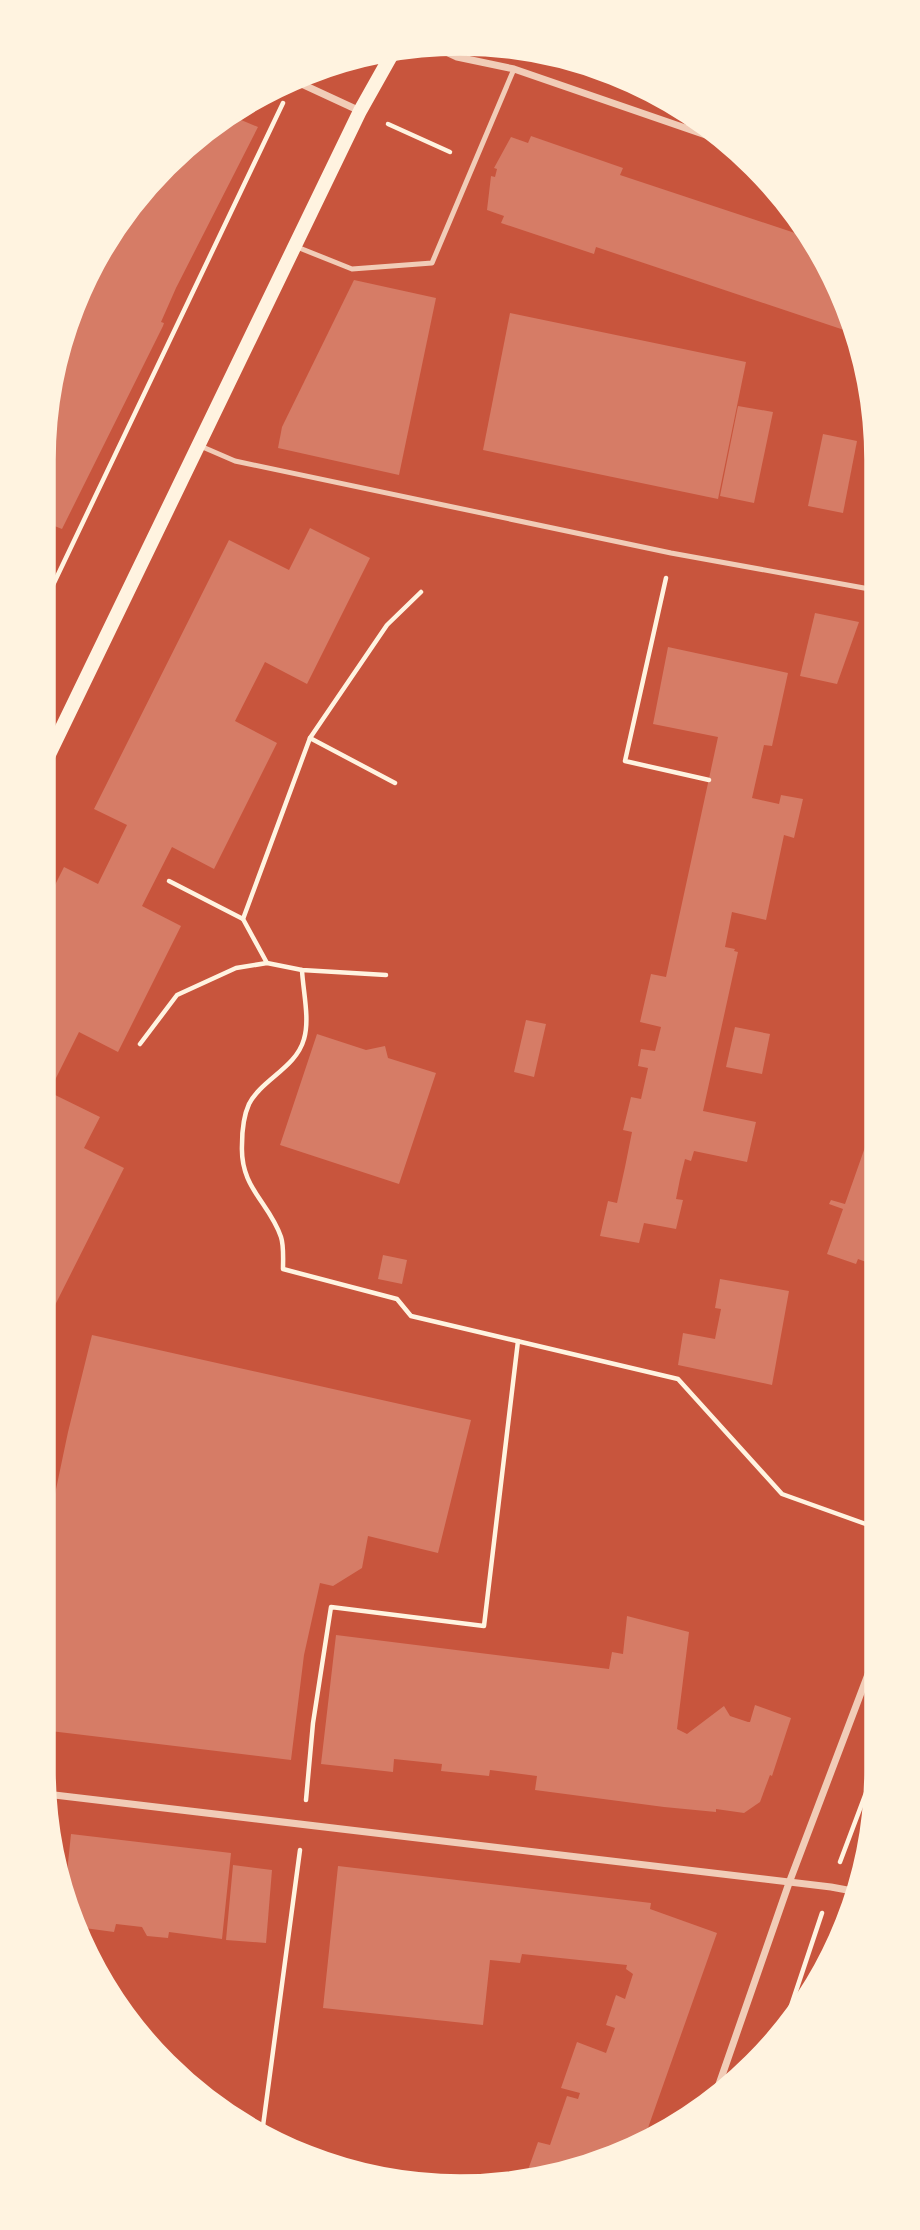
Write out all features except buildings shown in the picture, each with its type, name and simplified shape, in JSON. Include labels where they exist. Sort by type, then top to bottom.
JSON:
[{"type":"main road","points":[[54,744],[360,111],[388,61]]},
{"type":"street","points":[[451,54],[514,69],[699,133]]},
{"type":"street","points":[[303,86],[360,111]]},
{"type":"street","points":[[720,2082],[789,1883],[866,1680]]},
{"type":"street","points":[[55,1795],[847,1890]]},
{"type":"lane","points":[[295,247],[352,269],[432,263],[514,69]]},
{"type":"lane","points":[[198,445],[235,461],[671,553],[866,588]]},
{"type":"path","points":[[54,583],[287,93]]},
{"type":"path","points":[[360,111],[473,163]]},
{"type":"path","points":[[671,553],[625,761],[709,780]]},
{"type":"path","points":[[243,919],[310,738],[387,625],[421,592]]},
{"type":"path","points":[[310,738],[395,783]]},
{"type":"path","points":[[169,881],[243,919],[267,963]]},
{"type":"path","points":[[140,1044],[177,995],[236,968],[267,963],[302,970],[386,975]]},
{"type":"path","points":[[302,970],[306,1030],[304,1041],[292,1060],[248,1106],[242,1145],[242,1161],[250,1188],[271,1216],[282,1238],[283,1269],[397,1299],[411,1316],[678,1379],[782,1494],[866,1524]]},
{"type":"path","points":[[484,1626],[518,1341]]}]
